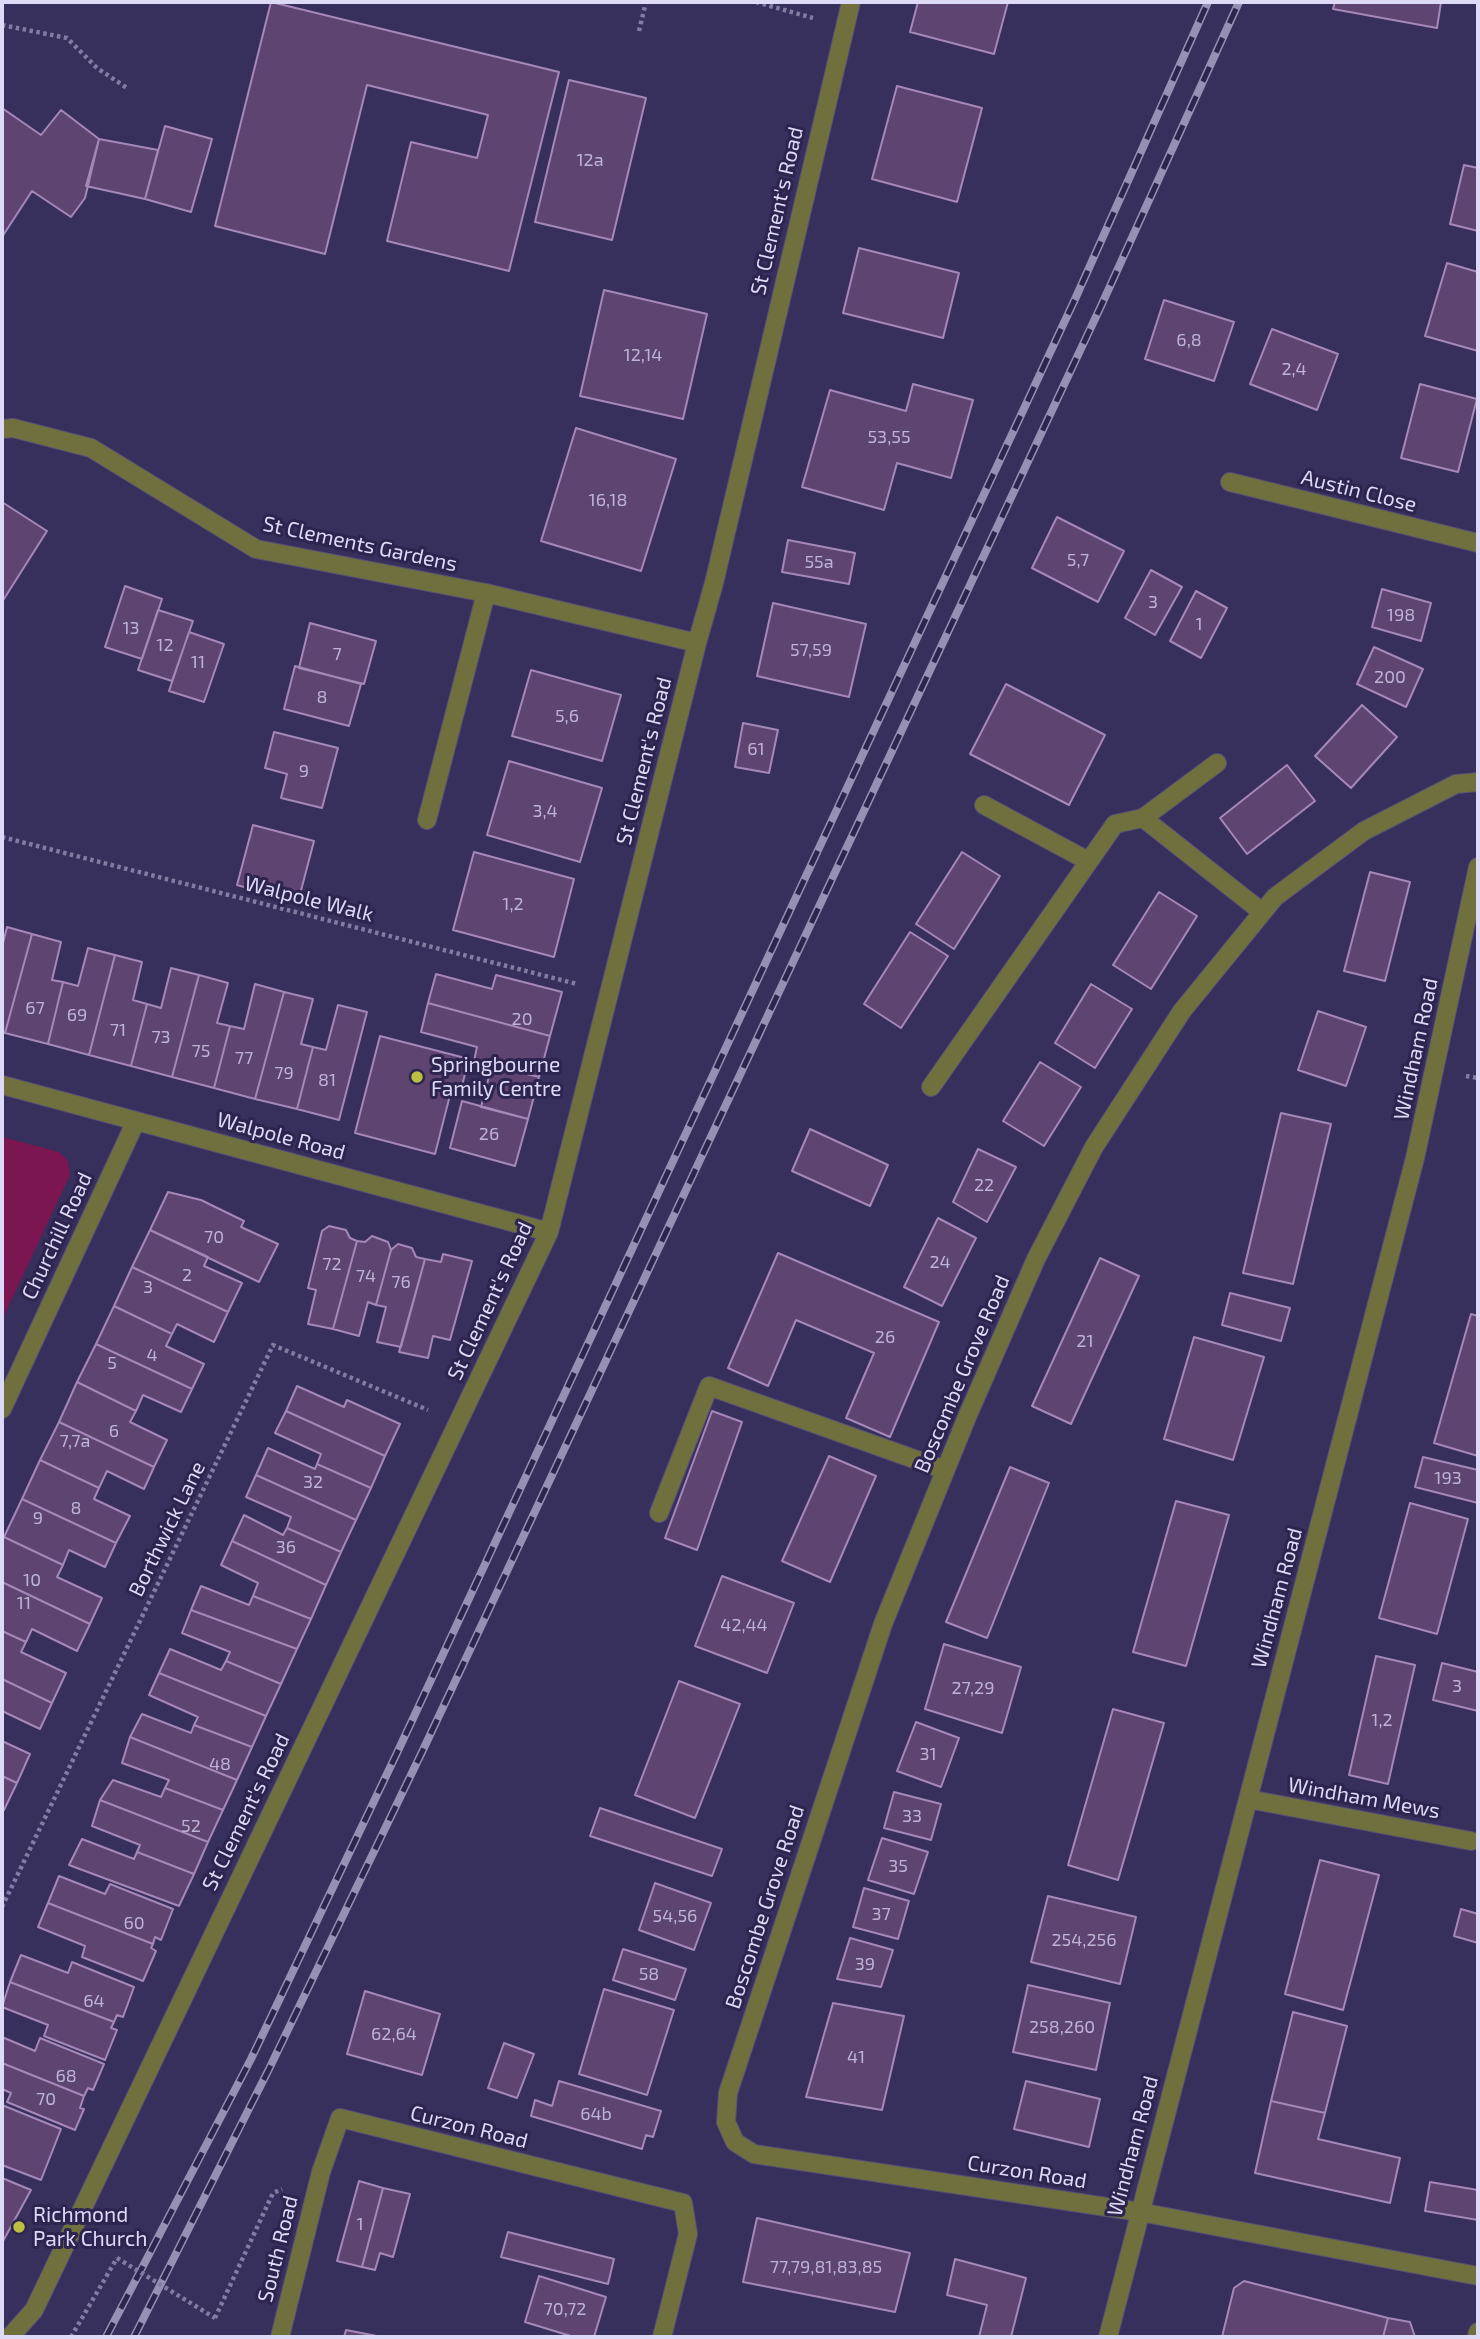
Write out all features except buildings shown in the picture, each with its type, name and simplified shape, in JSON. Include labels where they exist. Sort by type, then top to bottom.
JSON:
[{"type":"street","name":"St Clement's Road","points":[[10,2337],[34,2310],[549,1232],[714,583],[851,2]]},
{"type":"street","name":"St Clements Gardens","points":[[2,429],[13,428],[91,448],[256,549],[486,593],[697,643]]},
{"type":"street","name":"Austin Close","points":[[1230,482],[1478,544]]},
{"type":"street","points":[[427,820],[486,593]]},
{"type":"street","points":[[931,1087],[1115,824],[1143,818],[1217,763]]},
{"type":"street","name":"Boscombe Grove Road","points":[[735,2142],[726,2122],[728,2093],[883,1623],[945,1470],[1037,1259],[1094,1147],[1182,1011],[1275,897],[1364,831],[1456,784],[1478,782]]},
{"type":"street","points":[[984,805],[1088,861]]},
{"type":"street","points":[[1143,818],[1262,912]]},
{"type":"street","name":"Windham Road","points":[[1108,2337],[1415,1158],[1478,867]]},
{"type":"street","name":"Walpole Road","points":[[2,1085],[549,1232]]},
{"type":"street","name":"Churchill Road","points":[[2,1409],[136,1121]]},
{"type":"street","points":[[659,1513],[709,1386],[945,1470]]},
{"type":"street","name":"Windham Mews","points":[[1248,1799],[1471,1840]]},
{"type":"street","name":"Curzon Road","points":[[321,2172],[340,2118],[683,2203],[688,2234],[662,2337]]},
{"type":"street","name":"Curzon Road","points":[[735,2142],[754,2154],[1140,2212],[1478,2276]]},
{"type":"street","name":"South Road","points":[[280,2337],[321,2172]]},
{"type":"street","points":[[1477,2337],[1478,2332]]},
{"type":"path","points":[[639,31],[646,2]]},
{"type":"path","points":[[755,2],[777,4],[844,27]]},
{"type":"path","points":[[2,26],[67,38],[97,68],[127,88]]},
{"type":"path","name":"Walpole Walk","points":[[2,837],[610,992]]},
{"type":"path","name":"Borthwick Lane","points":[[2,1907],[273,1345],[457,1423]]},
{"type":"path","points":[[72,2337],[117,2258],[215,2318],[273,2193],[321,2172]]},
{"type":"shaded area","points":[[2,1137],[59,1152],[68,1161],[70,1175],[2,1320]]},
{"type":"railway","points":[[106,2337],[251,2059],[396,1755],[1076,297],[1208,2]]},
{"type":"railway","points":[[134,2337],[269,2069],[422,1752],[1101,306],[1239,2]]},
{"type":"place","name":"Springbourne Family Centre","points":[[417,1077]]},
{"type":"place","name":"Richmond Park Church","points":[[19,2227]]}]
